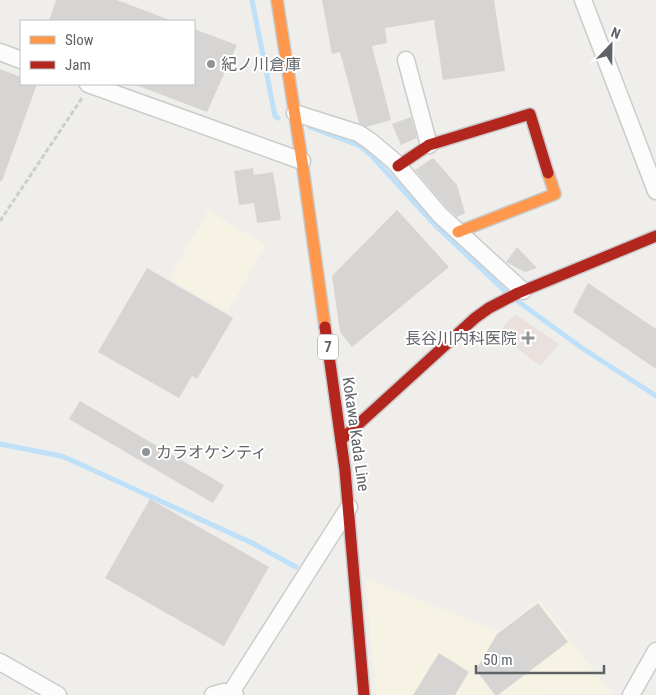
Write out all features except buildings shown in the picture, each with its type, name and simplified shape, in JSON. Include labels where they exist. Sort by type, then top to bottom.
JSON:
[{"type":"street","name":"Kokawa Kada Line","points":[[277,0],[302,161],[350,507],[364,695]]},
{"type":"street","points":[[583,0],[656,191]]},
{"type":"street","points":[[0,52],[20,60]]},
{"type":"street","points":[[406,60],[429,145]]},
{"type":"street","points":[[92,85],[302,161]]},
{"type":"street","points":[[295,113],[358,133],[370,140],[398,166],[440,215],[521,292]]},
{"type":"street","points":[[398,166],[429,145],[530,114],[555,194],[458,232]]},
{"type":"street","points":[[341,440],[475,318],[489,308],[521,292],[656,236]]},
{"type":"street","points":[[213,695],[224,692],[233,694],[350,507]]},
{"type":"street","points":[[631,695],[656,651]]},
{"type":"street","points":[[0,662],[58,695]]},
{"type":"path","points":[[0,221],[88,85]]},
{"type":"shaded area","points":[[208,211],[266,245],[227,312],[169,279]]},
{"type":"shaded area","name":"長谷川内科医院","points":[[515,314],[559,344],[540,366],[498,333]]},
{"type":"shaded area","points":[[365,578],[498,632],[539,600],[612,694],[376,695]]},
{"type":"waterway","points":[[252,0],[275,116],[278,118]]},
{"type":"waterway","points":[[310,127],[360,146],[370,154],[436,226],[506,292]]},
{"type":"waterway","points":[[516,300],[582,348],[656,396]]},
{"type":"waterway","points":[[0,444],[61,456],[71,460],[252,543],[296,567]]},
{"type":"traffic: slow","points":[[277,0],[325,327]]},
{"type":"traffic: slow","points":[[458,232],[555,194],[548,173]]},
{"type":"traffic: jam","points":[[398,166],[429,145],[530,114],[548,173]]},
{"type":"traffic: jam","points":[[341,440],[475,318],[489,308],[518,293],[656,236]]},
{"type":"traffic: jam","points":[[325,327],[345,470],[364,695]]},
{"type":"place","name":"紀ノ川倉庫","points":[[211,64]]},
{"type":"place","name":"長谷川内科医院","points":[[528,338]]},
{"type":"place","name":"カラオケシティ","points":[[146,452]]}]
